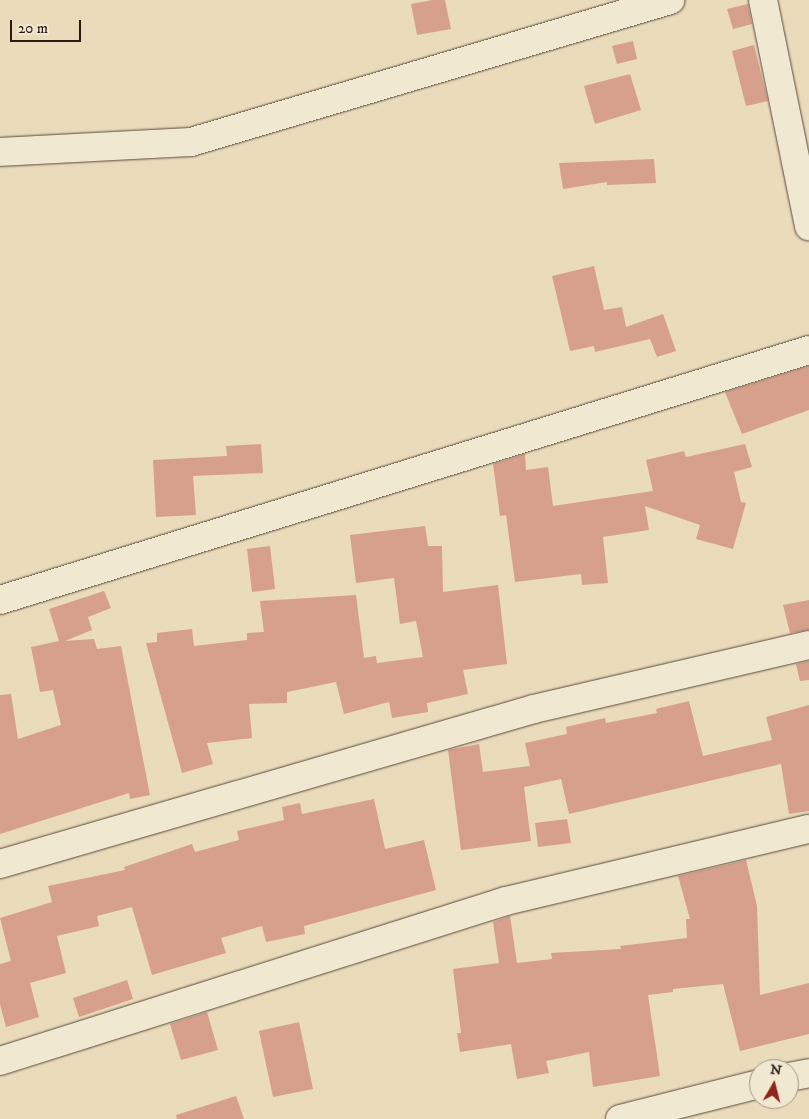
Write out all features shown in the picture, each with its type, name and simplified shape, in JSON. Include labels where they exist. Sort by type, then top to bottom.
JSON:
[{"type":"street","points":[[0,152],[191,142],[670,0]]},
{"type":"street","points":[[763,0],[809,226]]},
{"type":"street","points":[[0,600],[809,350]]},
{"type":"street","points":[[0,864],[534,709],[809,645]]},
{"type":"street","points":[[0,1061],[506,901],[809,828]]},
{"type":"street","points":[[620,1119],[749,1087]]},
{"type":"building","points":[[432,0],[445,0],[451,29],[417,35],[411,4]]},
{"type":"building","points":[[748,4],[752,24],[733,29],[727,9]]},
{"type":"building","points":[[633,41],[637,59],[617,64],[612,46]]},
{"type":"building","points":[[754,45],[768,101],[746,106],[732,51]]},
{"type":"building","points":[[630,74],[641,110],[595,124],[584,86]]},
{"type":"building","points":[[654,159],[656,183],[607,185],[607,182],[563,189],[559,163]]},
{"type":"building","points":[[594,266],[604,310],[622,307],[626,327],[663,314],[676,351],[657,357],[650,339],[595,352],[594,346],[570,351],[552,276]]},
{"type":"building","points":[[809,366],[809,410],[742,434],[725,392]]},
{"type":"building","points":[[261,444],[263,473],[193,476],[196,515],[156,517],[153,460],[227,456],[226,446]]},
{"type":"building","points":[[745,444],[752,467],[734,472],[741,502],[746,503],[733,549],[696,539],[700,525],[645,506],[649,530],[603,537],[608,583],[582,585],[581,574],[515,582],[506,515],[500,516],[493,464],[525,454],[526,470],[548,467],[553,506],[653,491],[646,460],[684,451],[686,457]]},
{"type":"building","points":[[425,526],[428,546],[442,546],[443,592],[498,585],[507,664],[463,670],[468,694],[427,703],[428,712],[392,718],[389,702],[344,714],[336,682],[287,692],[287,703],[249,704],[252,738],[207,743],[213,764],[182,773],[146,643],[157,642],[157,633],[192,629],[194,646],[247,640],[247,633],[264,632],[260,601],[356,595],[364,658],[376,656],[377,663],[423,657],[416,621],[400,624],[394,578],[356,583],[350,535]]},
{"type":"building","points":[[270,546],[275,589],[252,592],[247,549]]},
{"type":"building","points":[[104,591],[111,608],[88,617],[92,630],[65,641],[94,639],[97,649],[121,646],[150,795],[130,799],[129,793],[0,834],[0,695],[11,694],[18,739],[61,725],[53,690],[40,692],[31,647],[59,641],[49,609]]},
{"type":"building","points":[[809,600],[809,630],[790,633],[783,605]]},
{"type":"building","points":[[809,661],[809,680],[800,681],[796,664]]},
{"type":"building","points":[[689,701],[703,756],[772,740],[766,717],[809,705],[809,811],[789,814],[781,764],[569,814],[561,779],[524,787],[531,841],[461,850],[448,750],[479,744],[483,772],[530,766],[525,743],[567,734],[566,727],[605,718],[606,723],[657,713],[656,709]]},
{"type":"building","points":[[374,799],[385,849],[424,840],[436,890],[304,926],[305,934],[266,942],[262,926],[221,938],[226,953],[152,975],[132,907],[97,916],[99,926],[57,936],[66,973],[30,983],[39,1017],[6,1027],[0,1004],[0,964],[11,961],[0,918],[52,902],[48,886],[125,870],[124,867],[192,844],[195,852],[239,840],[237,831],[284,820],[282,807],[300,803],[302,814]]},
{"type":"building","points":[[567,819],[571,843],[538,847],[535,823]]},
{"type":"building","points":[[746,860],[757,906],[760,995],[809,983],[809,1034],[740,1051],[723,984],[673,989],[673,992],[648,995],[660,1076],[593,1087],[589,1052],[546,1061],[549,1073],[517,1079],[511,1044],[460,1052],[457,1033],[461,1033],[453,969],[499,963],[493,922],[510,916],[517,963],[552,959],[551,953],[621,949],[620,946],[687,938],[686,919],[690,919],[678,876]]},
{"type":"building","points":[[127,980],[133,999],[79,1017],[73,998]]},
{"type":"building","points":[[207,1012],[218,1050],[181,1060],[170,1024]]},
{"type":"building","points":[[299,1022],[313,1089],[273,1097],[259,1031]]},
{"type":"building","points":[[236,1096],[244,1119],[177,1119],[176,1115]]}]
